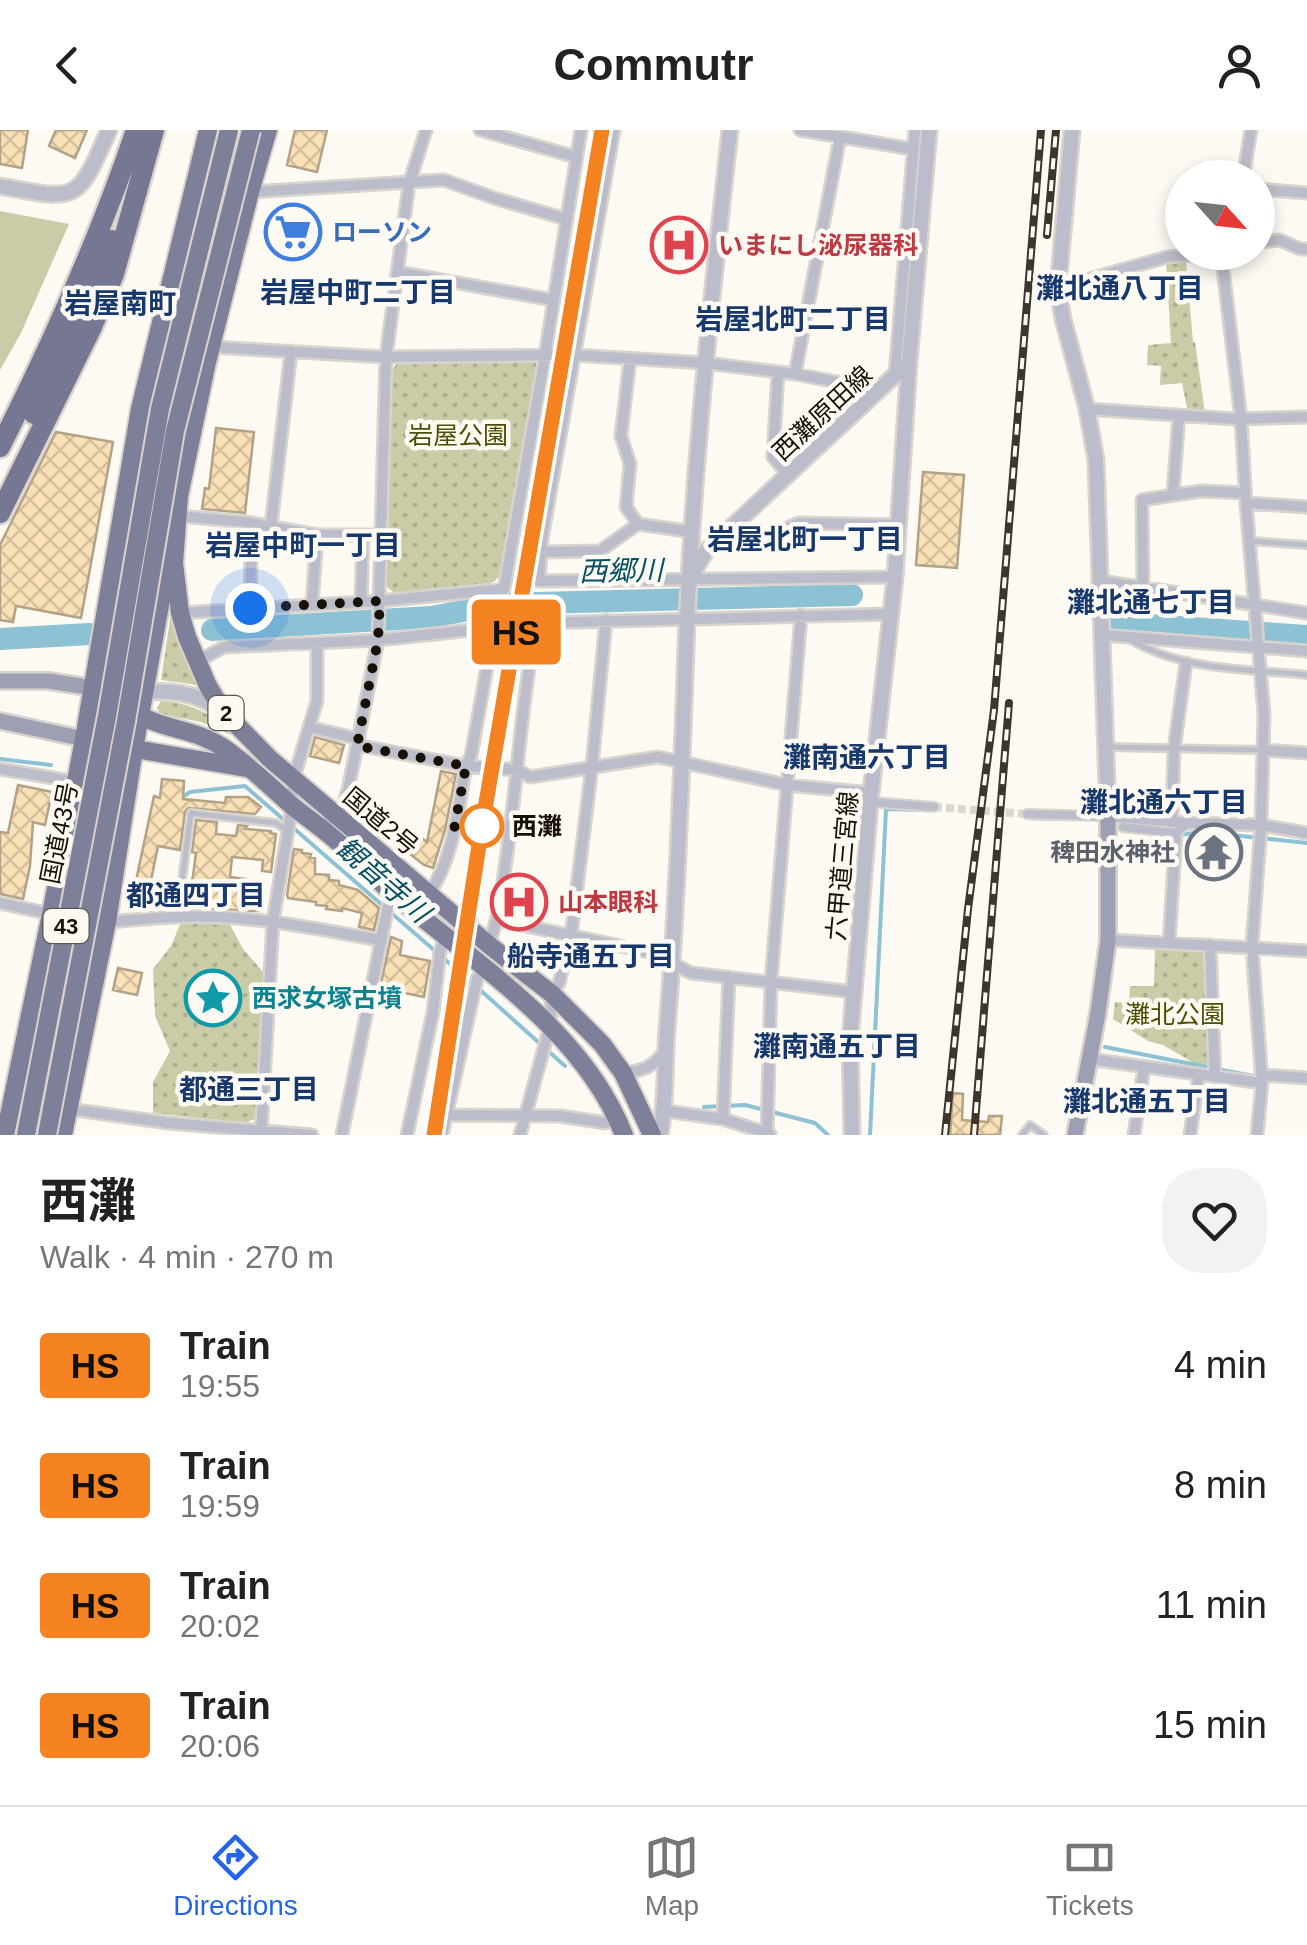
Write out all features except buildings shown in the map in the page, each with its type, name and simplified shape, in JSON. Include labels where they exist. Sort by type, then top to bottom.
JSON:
[{"type":"highway","points":[[0,422],[66,288],[134,130]]},
{"type":"highway","points":[[0,447],[92,252],[134,130]]},
{"type":"highway","points":[[0,482],[84,306],[154,130]]},
{"type":"highway","points":[[0,514],[114,274],[154,130]]},
{"type":"highway","points":[[84,739],[103,689],[98,661],[140,409],[208,130]]},
{"type":"highway","name":"国道2号","points":[[134,749],[124,718],[160,409],[229,130]]},
{"type":"highway","name":"国道2号","points":[[124,718],[175,430],[251,130]]},
{"type":"highway","name":"国道2号","points":[[124,718],[144,692],[209,354],[268,130]]},
{"type":"highway","points":[[155,348],[209,354]]},
{"type":"highway","name":"国道2号","points":[[180,496],[174,563],[180,613],[208,686],[225,713],[326,816],[390,896],[441,950],[481,974],[550,1026],[591,1072],[621,1126]]},
{"type":"highway","name":"2","points":[[103,689],[132,710],[124,718]]},
{"type":"highway","name":"2","points":[[124,718],[204,738],[252,769]]},
{"type":"highway","name":"国道43号","points":[[26,1135],[124,718]]},
{"type":"highway","name":"国道43号","points":[[47,1135],[124,718]]},
{"type":"highway","name":"2","points":[[84,739],[252,769]]},
{"type":"highway","name":"43","points":[[4,1135],[4,1112],[52,914],[84,739]]},
{"type":"highway","name":"43","points":[[64,1135],[108,922],[134,749]]},
{"type":"highway","name":"国道2号","points":[[252,769],[291,816],[326,816],[552,994],[602,1044],[623,1073],[652,1135]]},
{"type":"main road","points":[[0,681],[50,681],[144,692]]},
{"type":"main road","points":[[0,721],[84,739]]},
{"type":"main road","points":[[1075,1135],[1108,940],[1103,816]]},
{"type":"street","points":[[0,186],[60,195],[77,189],[88,178],[109,130]]},
{"type":"street","points":[[326,816],[342,806],[348,790],[378,640],[386,356],[409,184],[426,130]]},
{"type":"street","points":[[480,130],[576,157]]},
{"type":"street","points":[[180,613],[504,589],[580,130]]},
{"type":"street","points":[[614,130],[573,355],[539,582],[895,577]]},
{"type":"street","points":[[660,1135],[692,532],[704,363],[730,130]]},
{"type":"street","points":[[800,130],[912,149]]},
{"type":"street","points":[[895,375],[915,130]]},
{"type":"street","name":"西灘原田線","points":[[689,579],[707,550],[909,362],[929,130]]},
{"type":"street","points":[[1072,130],[1058,288],[1096,460],[1106,748],[1103,816]]},
{"type":"street","points":[[1246,160],[1250,130]]},
{"type":"street","points":[[794,374],[840,137]]},
{"type":"street","points":[[250,192],[444,180],[566,219]]},
{"type":"street","points":[[1275,190],[1307,193]]},
{"type":"street","points":[[1275,240],[1307,249]]},
{"type":"street","points":[[1058,288],[1165,258]]},
{"type":"street","points":[[1222,270],[1241,419],[1264,714],[1262,824],[1252,946],[1262,1079],[1257,1135]]},
{"type":"street","points":[[396,272],[553,300]]},
{"type":"street","points":[[209,354],[290,351],[386,356],[573,355],[704,363],[879,390]]},
{"type":"street","points":[[271,526],[290,351]]},
{"type":"street","points":[[630,359],[622,436],[630,464],[626,507],[638,524]]},
{"type":"street","name":"六甲道三宮線","points":[[852,1135],[850,1039],[895,577],[909,362]]},
{"type":"street","points":[[778,372],[773,457],[788,475]]},
{"type":"street","points":[[1086,409],[1241,419],[1307,417]]},
{"type":"street","points":[[1174,494],[1179,415]]},
{"type":"street","points":[[1143,587],[1142,500],[1201,491],[1307,507]]},
{"type":"street","points":[[179,516],[246,522],[317,535],[382,535]]},
{"type":"street","points":[[246,522],[251,554],[250,608]]},
{"type":"street","points":[[730,529],[751,536],[771,535],[798,523],[899,525]]},
{"type":"street","points":[[541,552],[600,551],[638,524],[692,532]]},
{"type":"street","points":[[312,604],[317,535]]},
{"type":"street","points":[[361,602],[363,536]]},
{"type":"street","points":[[1101,581],[1307,613]]},
{"type":"street","points":[[198,661],[224,647],[378,640],[537,623],[891,614]]},
{"type":"street","points":[[664,1111],[723,1117],[768,1130],[771,982],[800,615]]},
{"type":"street","points":[[520,1135],[550,1026],[552,994],[559,983],[571,936],[606,620]]},
{"type":"street","points":[[489,944],[498,920],[526,674],[537,623]]},
{"type":"street","points":[[429,894],[441,876],[454,830],[494,628]]},
{"type":"street","points":[[1102,635],[1307,651]]},
{"type":"street","points":[[261,1133],[273,922],[294,781],[317,700],[318,643]]},
{"type":"street","points":[[1169,943],[1174,748],[1186,663]]},
{"type":"street","points":[[144,692],[165,690],[198,696],[225,713]]},
{"type":"street","points":[[310,728],[466,766],[518,770],[530,777],[658,758],[787,785],[934,807]]},
{"type":"street","points":[[1263,750],[1307,754]]},
{"type":"street","points":[[0,769],[76,782]]},
{"type":"street","points":[[1027,814],[1103,816],[1174,828]]},
{"type":"street","points":[[1122,827],[1262,824],[1307,833]]},
{"type":"street","points":[[342,1135],[390,896]]},
{"type":"street","points":[[0,903],[52,914]]},
{"type":"street","points":[[108,922],[218,916],[381,940]]},
{"type":"street","points":[[498,920],[652,953],[691,973],[854,992]]},
{"type":"street","points":[[1108,940],[1307,951]]},
{"type":"street","points":[[1210,944],[1215,1076]]},
{"type":"street","points":[[406,1135],[433,1012],[441,950]]},
{"type":"street","points":[[442,1135],[481,974]]},
{"type":"street","points":[[723,1117],[729,977]]},
{"type":"street","points":[[623,1073],[650,1067],[665,1050]]},
{"type":"street","points":[[1089,1060],[1215,1076],[1307,1078]]},
{"type":"street","points":[[1134,1135],[1144,1067]]},
{"type":"street","points":[[1190,1135],[1199,1074]]},
{"type":"street","points":[[68,1109],[168,1129],[312,1135]]},
{"type":"street","points":[[445,1115],[560,1116],[621,1126]]},
{"type":"lane","points":[[1249,541],[1307,545]]},
{"type":"lane","points":[[1125,636],[1186,663],[1307,675]]},
{"type":"lane","points":[[1106,748],[1263,750]]},
{"type":"lane","points":[[177,917],[191,813],[276,823],[291,816]]},
{"type":"lane","points":[[1022,1135],[1030,1125],[1044,1135]]},
{"type":"green space","points":[[0,211],[69,224],[21,333],[0,370]]},
{"type":"green space","points":[[1166,270],[1187,270],[1205,413],[1188,413],[1182,383],[1160,385],[1161,366],[1147,365],[1148,345],[1171,343]]},
{"type":"green space","name":"岩屋公園","points":[[540,361],[504,571],[494,582],[458,589],[394,593],[386,586],[391,370],[399,362]]},
{"type":"green space","points":[[171,613],[200,683],[198,685],[161,680]]},
{"type":"green space","points":[[161,701],[200,710],[231,735],[201,722],[160,714],[157,708]]},
{"type":"green space","points":[[181,922],[229,923],[243,949],[265,974],[257,1118],[245,1123],[153,1113],[153,1082],[170,1051],[155,1016],[153,969],[171,946]]},
{"type":"green space","name":"灘北公園","points":[[1207,947],[1211,1066],[1204,1069],[1113,1019],[1115,1002],[1129,1003],[1130,986],[1154,986],[1155,949]]},
{"type":"waterway","name":"西郷川","points":[[212,630],[431,617],[501,604],[852,595]]},
{"type":"waterway","name":"西郷川","points":[[1121,623],[1307,636]]},
{"type":"waterway","name":"西郷川","points":[[0,639],[90,634]]},
{"type":"waterway","name":"観音寺川","points":[[0,759],[51,765]]},
{"type":"waterway","name":"観音寺川","points":[[181,798],[190,792],[245,786],[472,983]]},
{"type":"waterway","name":"観音寺川","points":[[870,1135],[886,809],[924,810]]},
{"type":"waterway","name":"観音寺川","points":[[1027,818],[1064,819]]},
{"type":"waterway","name":"観音寺川","points":[[1178,835],[1203,832],[1307,843]]},
{"type":"waterway","name":"観音寺川","points":[[479,989],[565,1066]]},
{"type":"waterway","points":[[1105,1047],[1258,1077]]},
{"type":"waterway","name":"観音寺川","points":[[704,1107],[745,1105],[815,1123],[828,1135]]},
{"type":"tunnel","points":[[934,807],[1027,814]]},
{"type":"railway","points":[[434,1135],[482,826],[602,130]]},
{"type":"railway","points":[[945,1135],[968,909],[994,710],[1041,130]]},
{"type":"railway","points":[[1047,235],[1056,130]]},
{"type":"railway","points":[[974,1135],[1009,703]]},
{"type":"train","name":"HS","points":[[434,1135],[482,826],[602,130]]},
{"type":"place","name":"ローソン","points":[[293,232]]},
{"type":"place","name":"いまにし泌尿器科","points":[[679,245]]},
{"type":"place","name":"西灘","points":[[482,826]]},
{"type":"place","name":"稗田水神社","points":[[1214,852]]},
{"type":"place","name":"山本眼科","points":[[519,902]]},
{"type":"place","name":"西求女塚古墳","points":[[213,998]]},
{"type":"district","name":"灘北通八丁目","points":[[1120,288]]},
{"type":"district","name":"岩屋中町二丁目","points":[[358,292]]},
{"type":"district","name":"岩屋南町","points":[[120,303]]},
{"type":"district","name":"岩屋北町二丁目","points":[[793,319]]},
{"type":"district","name":"岩屋北町一丁目","points":[[805,539]]},
{"type":"district","name":"岩屋中町一丁目","points":[[303,545]]},
{"type":"district","name":"灘北通七丁目","points":[[1151,602]]},
{"type":"district","name":"灘南通六丁目","points":[[867,757]]},
{"type":"district","name":"灘北通六丁目","points":[[1164,802]]},
{"type":"district","name":"都通四丁目","points":[[196,895]]},
{"type":"district","name":"船寺通五丁目","points":[[591,956]]},
{"type":"district","name":"灘南通五丁目","points":[[837,1046]]},
{"type":"district","name":"都通三丁目","points":[[249,1089]]},
{"type":"district","name":"灘北通五丁目","points":[[1147,1101]]},
{"type":"route","points":[[250,608],[380,601],[378,640],[357,746],[466,766],[454,830],[482,826]]}]
